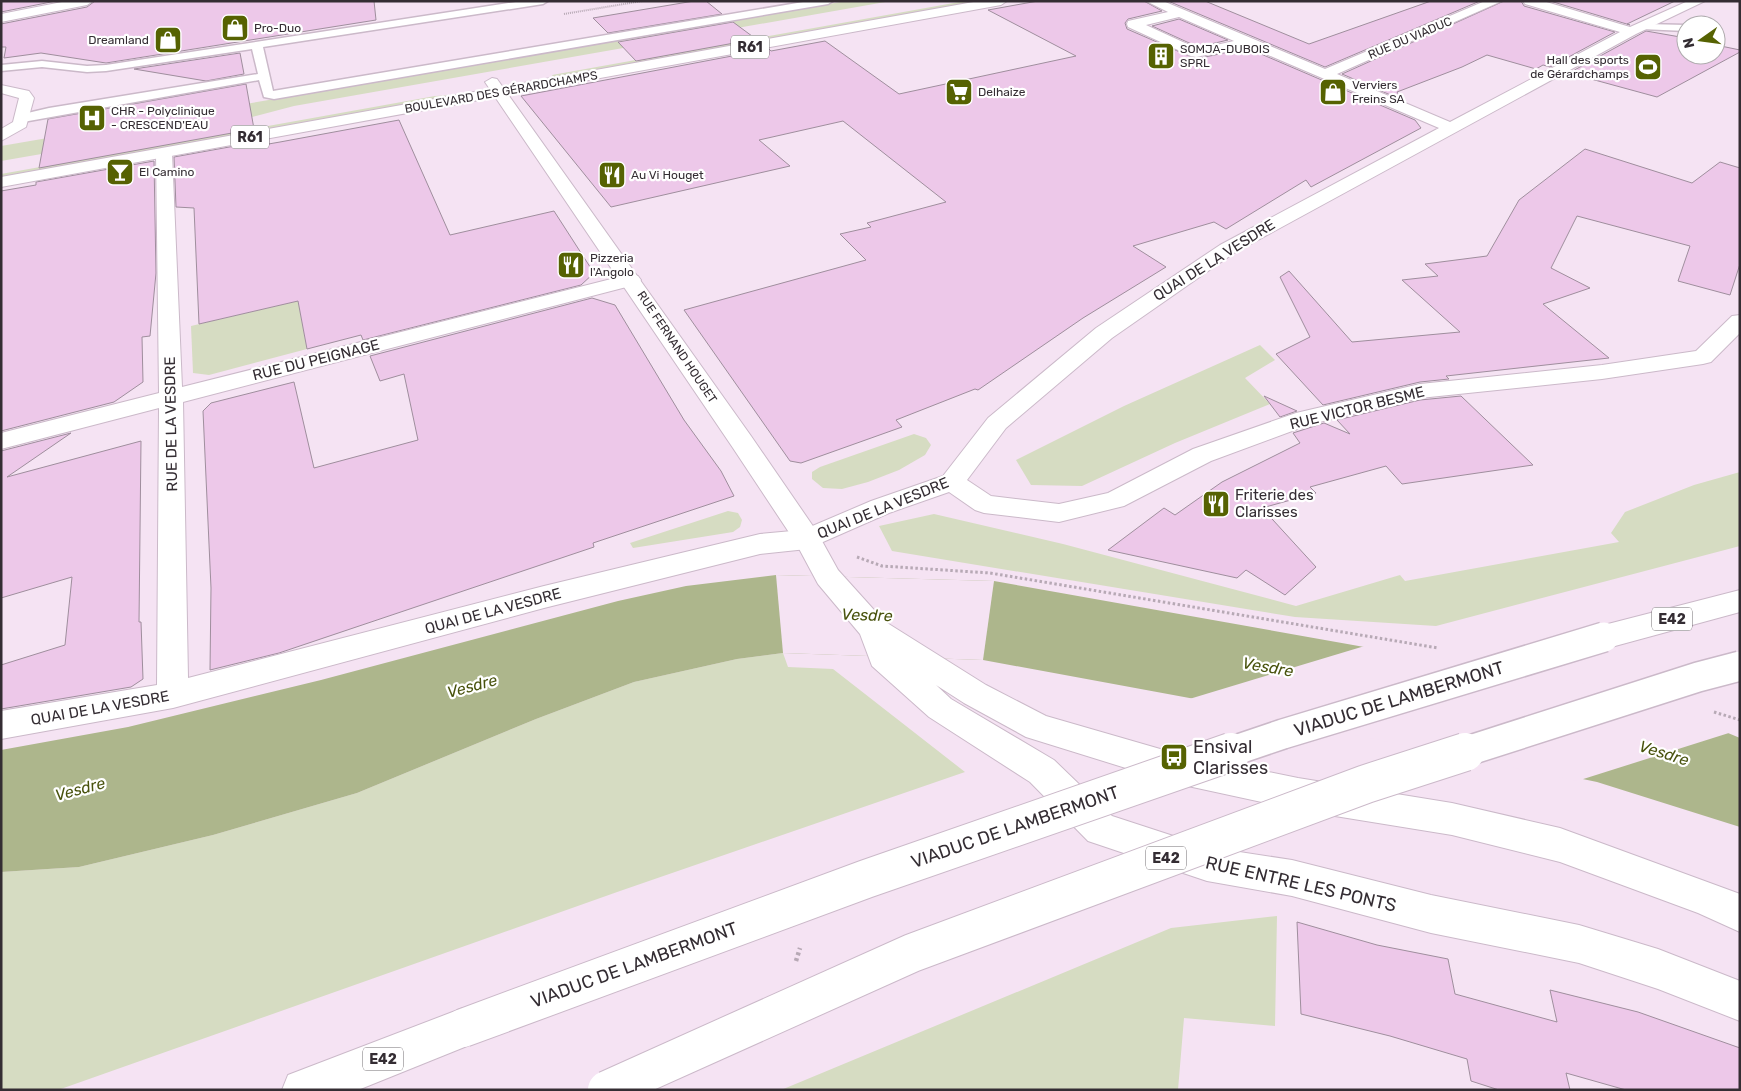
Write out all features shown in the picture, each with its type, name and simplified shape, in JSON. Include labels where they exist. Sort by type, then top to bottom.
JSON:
[{"type":"main road","points":[[1,18],[87,1]]},
{"type":"main road","name":"BOULEVARD DES GÉRARDCHAMPS","points":[[1,182],[164,153],[946,1]]},
{"type":"main road","name":"BOULEVARD DES GÉRARDCHAMPS","points":[[1,169],[1001,1]]},
{"type":"main road","points":[[1152,1],[1451,128]]},
{"type":"main road","name":"RUE DU VIADUC","points":[[1324,75],[1496,1]]},
{"type":"main road","points":[[1529,1],[1638,29]]},
{"type":"main road","name":"QUAI DE LA VESDRE","points":[[1,725],[173,695],[760,544],[808,539],[880,507],[952,482],[997,423],[1125,316],[1226,249],[1638,29],[1699,1]]},
{"type":"main road","points":[[1181,13],[1133,24],[1196,53],[1247,42]]},
{"type":"main road","name":"RUE FERNAND HOUGET","points":[[496,87],[808,539]]},
{"type":"main road","points":[[1,89],[24,94],[27,98],[22,118],[17,128],[1,136]]},
{"type":"main road","name":"RUE DE LA VESDRE","points":[[164,153],[171,398],[173,695]]},
{"type":"main road","name":"RUE DU PEIGNAGE","points":[[1,441],[631,280]]},
{"type":"main road","name":"RUE VICTOR BESME","points":[[952,482],[984,504],[1059,513],[1115,500],[1202,455],[1304,418],[1420,391],[1602,372],[1702,357],[1740,321]]},
{"type":"main road","name":"RUE ENTRE LES PONTS","points":[[808,539],[828,577],[878,643],[940,708],[1042,771],[1101,829],[1207,864],[1292,878],[1431,914],[1579,944],[1658,969],[1740,1001]]},
{"type":"main road","name":"VIADUC DE LAMBERMONT","points":[[303,1090],[866,879],[1273,737],[1604,637],[1740,601]]},
{"type":"main road","name":"RUE ENTRE LES PONTS","points":[[878,643],[916,657],[975,694],[1038,727],[1174,768],[1298,794],[1452,818],[1560,845],[1706,898],[1740,914]]},
{"type":"main road","name":"E42","points":[[607,1090],[940,942],[1366,784],[1698,677],[1740,666]]},
{"type":"lane","points":[[1,68],[42,64],[87,69],[543,1]]},
{"type":"lane","points":[[257,45],[268,94],[274,95],[828,1]]},
{"type":"lane","points":[[1638,29],[1676,28]]},
{"type":"lane","points":[[22,118],[58,110],[264,76]]},
{"type":"path","points":[[637,1],[640,4],[649,3]]},
{"type":"path","points":[[808,539],[882,566],[990,573],[1272,620]]},
{"type":"shaded area","points":[[846,1],[891,1],[294,106],[244,119],[1,161],[1,146]]},
{"type":"shaded area","points":[[965,1],[983,1],[554,78],[552,75]]},
{"type":"shaded area","points":[[455,95],[1,178],[1,174],[435,96]]},
{"type":"shaded area","points":[[298,301],[307,349],[209,375],[193,373],[191,326]]},
{"type":"shaded area","points":[[1260,345],[1275,360],[1245,378],[1270,404],[1175,443],[1082,486],[1031,485],[1016,460],[1124,406]]},
{"type":"shaded area","points":[[914,434],[926,438],[931,445],[925,455],[899,470],[868,482],[842,489],[823,488],[812,479],[812,472],[820,467]]},
{"type":"shaded area","points":[[1740,472],[1740,546],[1436,626],[1295,617],[892,551],[879,526],[934,514],[1063,544],[1296,606],[1400,575],[1405,581],[1619,542],[1611,533],[1625,512],[1694,485]]},
{"type":"shaded area","points":[[728,511],[738,513],[742,520],[740,527],[733,532],[633,548],[630,543]]},
{"type":"shaded area","points":[[783,653],[788,667],[833,669],[965,772],[620,891],[58,1090],[1,1090],[1,872],[79,867],[213,835],[357,793],[536,719],[634,682],[737,659]]},
{"type":"shaded area","points":[[1277,916],[1275,1026],[1184,1018],[1178,1090],[781,1090],[1171,928]]},
{"type":"water","name":"Vesdre","points":[[776,575],[994,581],[1639,696],[1740,738],[1740,827],[1597,782],[1222,704],[983,660],[783,653],[737,659],[634,682],[536,719],[357,793],[213,835],[79,867],[1,872],[1,750],[128,727],[321,680],[618,601],[686,586]]},
{"type":"pier","points":[[776,575],[994,581],[983,660],[783,653]]},
{"type":"pier","points":[[1368,645],[1640,694],[1732,732],[1577,781],[1186,700]]},
{"type":"building","points":[[1,1],[56,1],[1,12]]},
{"type":"building","points":[[95,1],[374,1],[376,20],[106,63],[41,53],[4,58],[6,47],[1,47],[1,24],[87,7]]},
{"type":"building","points":[[694,1],[706,1],[722,14],[608,33],[593,18]]},
{"type":"building","points":[[1038,1],[1144,1],[1162,11],[1128,19],[1125,23],[1127,29],[1196,59],[1247,48],[1415,120],[1421,128],[1311,187],[1306,180],[1226,229],[1214,222],[1133,246],[1166,267],[1083,318],[978,390],[975,389],[896,420],[902,427],[801,463],[790,461],[684,310],[866,260],[840,234],[871,227],[867,223],[946,202],[843,121],[759,140],[790,166],[611,207],[521,96],[769,49],[771,51],[825,41],[899,94],[1076,56],[988,10]]},
{"type":"building","points":[[1168,1],[1205,1],[1309,44],[1431,1],[1480,1],[1325,67]]},
{"type":"building","points":[[1504,1],[1521,1],[1524,6],[1615,32],[1550,67],[1543,65],[1536,69],[1487,55],[1462,67],[1397,92],[1402,100],[1342,74]]},
{"type":"building","points":[[1550,1],[1675,1],[1627,24],[1630,25]]},
{"type":"building","points":[[1179,19],[1228,40],[1198,47],[1152,26]]},
{"type":"building","points":[[733,22],[756,39],[636,61],[618,42]]},
{"type":"building","name":"Hall des sports de Gérardchamps","points":[[1646,31],[1676,36],[1676,65],[1716,65],[1657,97],[1569,73]]},
{"type":"building","name":"Hall des sports de Gérardchamps","points":[[1726,47],[1740,50],[1740,52],[1726,60]]},
{"type":"building","points":[[240,53],[244,74],[206,81],[134,69]]},
{"type":"building","points":[[246,84],[254,129],[39,168],[48,119]]},
{"type":"building","points":[[399,120],[450,235],[554,211],[594,273],[581,285],[363,340],[361,335],[307,349],[298,301],[199,324],[194,208],[176,207],[174,157],[257,142],[257,146]]},
{"type":"building","points":[[1585,149],[1692,183],[1720,162],[1740,168],[1740,264],[1730,295],[1678,281],[1690,246],[1577,216],[1551,268],[1590,288],[1543,304],[1609,358],[1446,376],[1449,379],[1420,382],[1323,405],[1276,354],[1310,337],[1280,277],[1289,271],[1352,342],[1460,332],[1402,280],[1438,276],[1425,264],[1487,256],[1519,200]]},
{"type":"building","points":[[154,161],[156,273],[150,336],[142,337],[143,382],[114,402],[1,431],[1,191],[36,185],[36,182]]},
{"type":"building","points":[[592,298],[615,305],[684,420],[721,471],[734,496],[593,543],[594,547],[279,653],[210,670],[211,588],[203,411],[211,403],[294,382],[314,468],[418,440],[404,374],[380,381],[370,356]]},
{"type":"building","points":[[1264,396],[1297,411],[1280,417]]},
{"type":"building","points":[[1461,396],[1533,465],[1402,484],[1386,466],[1310,487],[1316,493],[1262,508],[1316,567],[1285,595],[1246,570],[1237,578],[1108,550],[1164,508],[1175,515],[1222,482],[1300,443],[1293,433],[1324,423],[1350,434],[1337,420],[1420,400]]},
{"type":"building","points":[[71,433],[7,477],[141,441],[139,622],[141,622],[143,679],[131,687],[1,709],[1,665],[65,645],[72,577],[1,598],[1,451]]},
{"type":"building","points":[[1297,922],[1377,945],[1448,959],[1455,994],[1557,1022],[1550,990],[1638,1012],[1740,1048],[1740,1090],[1626,1090],[1566,1073],[1570,1090],[1499,1090],[1471,1081],[1467,1059],[1390,1036],[1301,1014]]},
{"type":"place","name":"Pro-Duo","points":[[235,28]]},
{"type":"place","name":"Dreamland","points":[[168,40]]},
{"type":"place","name":"SOMJA-DUBOIS SPRL","points":[[1161,56]]},
{"type":"place","name":"Hall des sports de Gérardchamps","points":[[1648,67]]},
{"type":"place","name":"Delhaize","points":[[959,92]]},
{"type":"place","name":"Verviers Freins SA","points":[[1333,92]]},
{"type":"place","name":"CHR - Polyclinique - CRESCEND'EAU","points":[[92,118]]},
{"type":"place","name":"El Camino","points":[[120,172]]},
{"type":"place","name":"Au Vi Houget","points":[[612,175]]},
{"type":"place","name":"Pizzeria l'Angolo","points":[[571,265]]},
{"type":"place","name":"Friterie des Clarisses","points":[[1216,504]]},
{"type":"place","name":"Ensival Clarisses","points":[[1174,757]]}]
